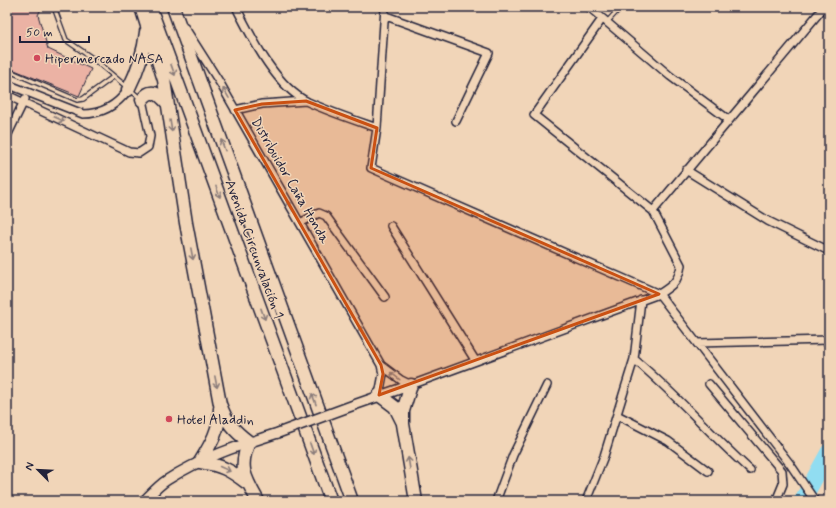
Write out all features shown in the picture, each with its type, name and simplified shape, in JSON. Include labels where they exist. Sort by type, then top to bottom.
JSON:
[{"type":"main road","points":[[141,7],[164,80],[186,223],[220,404],[220,422],[213,441],[200,462],[228,469],[247,483]]},
{"type":"main road","name":"Avenida Circunvalación 1","points":[[150,7],[332,501]]},
{"type":"main road","name":"Avenida Circunvalación 1","points":[[173,9],[352,501]]},
{"type":"main road","points":[[128,90],[144,50],[147,26]]},
{"type":"main road","points":[[142,100],[146,95],[155,92],[159,94],[167,103]]},
{"type":"main road","points":[[411,385],[403,411],[403,424],[416,501]]},
{"type":"main road","points":[[379,395],[395,406],[403,424]]},
{"type":"main road","points":[[220,404],[234,432],[249,442],[243,455],[243,469],[247,483],[258,501]]},
{"type":"street","points":[[236,7],[255,44],[274,72],[292,90],[306,101],[377,128]]},
{"type":"street","points":[[385,7],[386,16],[377,128],[371,168],[659,294],[790,464],[815,501]]},
{"type":"street","points":[[589,7],[670,76],[729,120]]},
{"type":"street","points":[[653,211],[824,7]]},
{"type":"street","name":"Distribuidor Caña Honda","points":[[173,9],[235,110],[381,365],[384,374],[379,395]]},
{"type":"street","points":[[386,16],[489,53],[456,121]]},
{"type":"street","points":[[144,501],[166,481],[200,462],[249,442],[442,374],[475,360],[659,294],[675,284],[679,277],[681,265],[653,211],[534,115],[605,21]]},
{"type":"street","points":[[7,84],[74,112],[92,114],[111,107],[122,99],[128,90]]},
{"type":"street","points":[[7,136],[28,93]]},
{"type":"street","points":[[7,95],[129,152],[140,153],[148,147],[150,136],[142,100]]},
{"type":"street","points":[[235,110],[262,104],[306,101]]},
{"type":"street","points":[[686,170],[768,221],[829,251]]},
{"type":"street","points":[[300,223],[319,214],[326,216],[385,297]]},
{"type":"street","points":[[391,226],[475,360]]},
{"type":"street","points":[[586,501],[604,456],[634,358],[641,300]]},
{"type":"street","points":[[697,342],[829,340]]},
{"type":"street","points":[[634,358],[665,385],[731,453],[750,470]]},
{"type":"street","name":"Distribuidor Caña Honda","points":[[381,365],[401,380],[411,385]]},
{"type":"street","points":[[709,384],[782,471],[784,484],[776,501]]},
{"type":"street","points":[[496,501],[513,455],[547,385]]},
{"type":"street","points":[[617,415],[668,441],[708,471]]},
{"type":"lane","points":[[54,7],[66,40],[92,58],[128,90],[142,100]]},
{"type":"lane","points":[[605,21],[621,7]]},
{"type":"lane","points":[[7,70],[77,100],[83,98],[113,77]]},
{"type":"highlighted area","points":[[306,101],[377,128],[371,168],[659,294],[379,395],[383,374],[381,365],[235,110],[262,104]]},
{"type":"building","name":"Hipermercado NASA","points":[[7,7],[42,7],[38,15],[48,49],[91,69],[79,96],[7,67]]},
{"type":"waterway","points":[[802,501],[829,452]]},
{"type":"place","name":"Hipermercado NASA","points":[[37,58]]},
{"type":"place","name":"Hotel Aladdin","points":[[169,419]]}]
